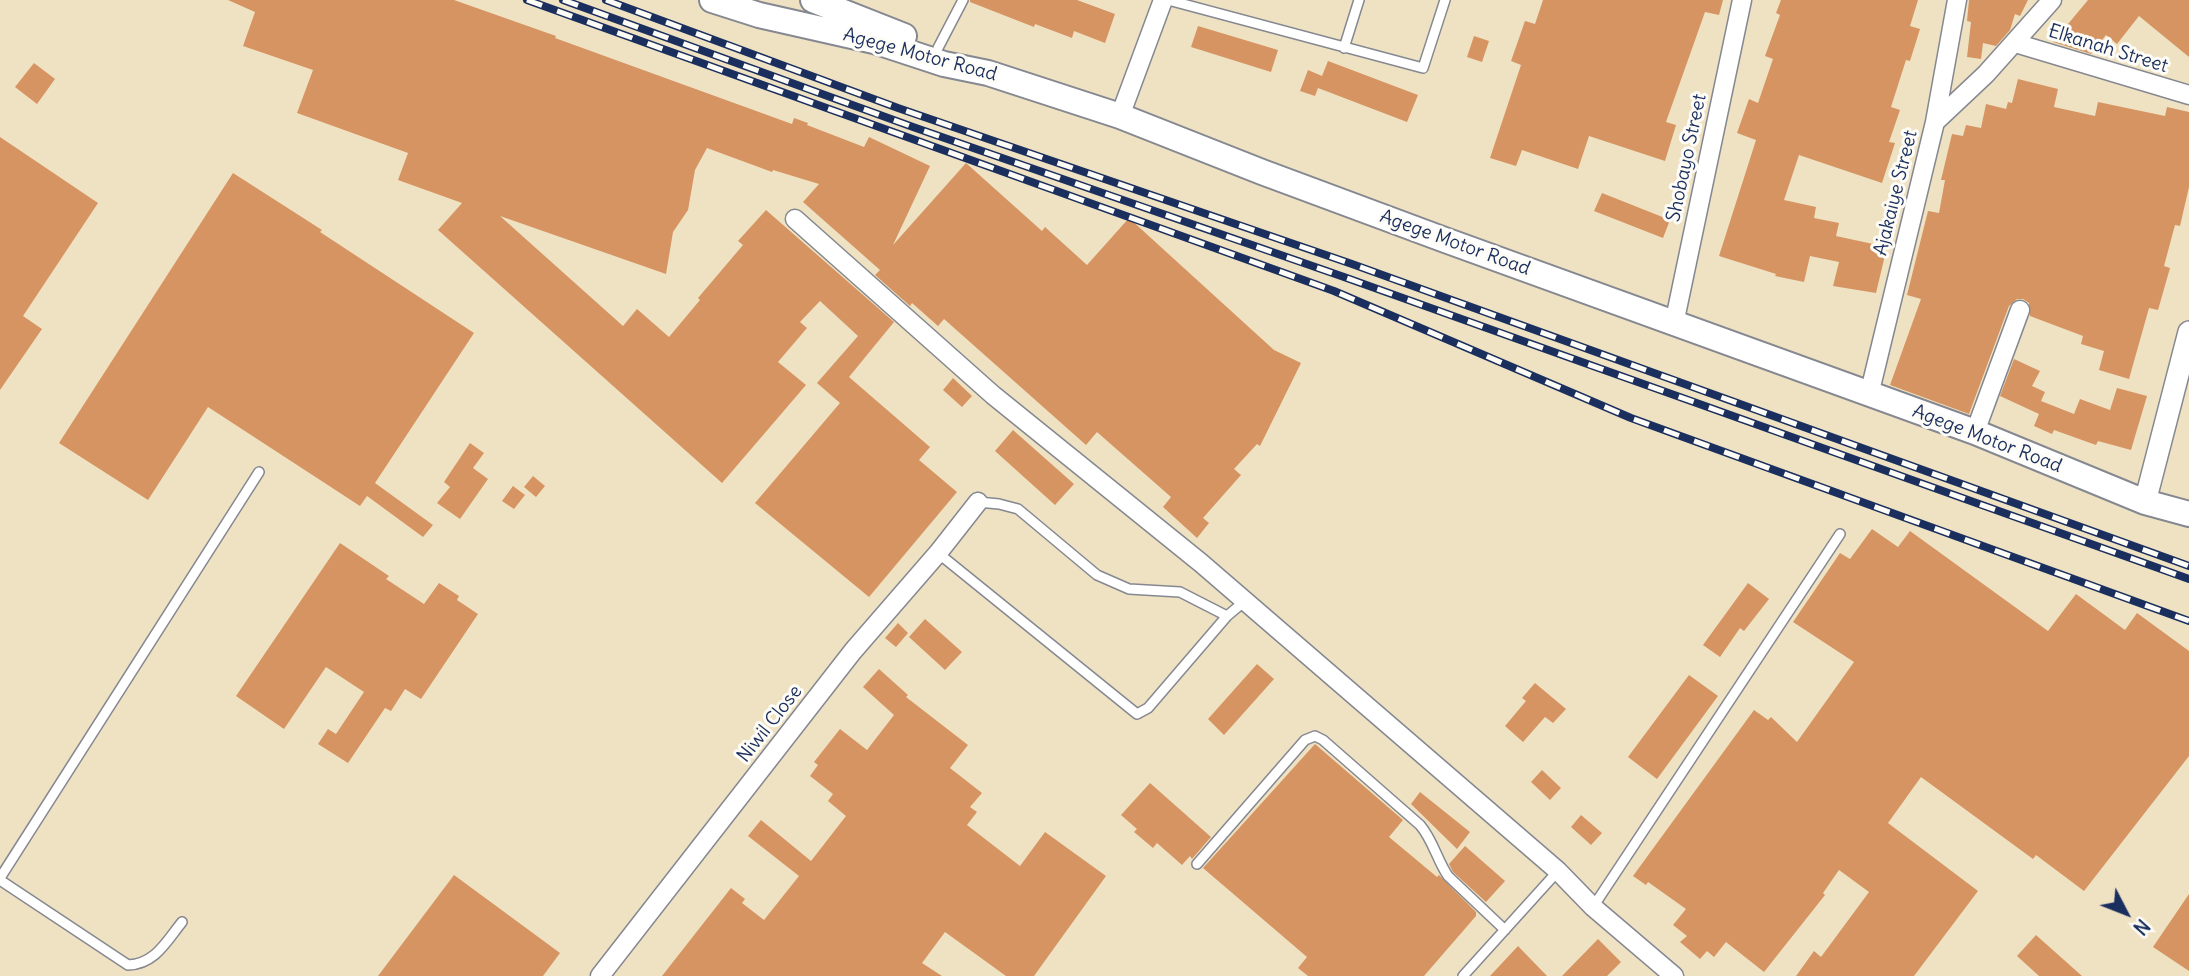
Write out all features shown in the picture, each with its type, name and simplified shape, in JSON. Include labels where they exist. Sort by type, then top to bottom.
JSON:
[{"type":"main road","name":"Agege Motor Road","points":[[712,0],[759,15],[874,41],[944,64],[988,73],[1120,116],[1288,182],[1975,432],[2145,502],[2189,514]]},
{"type":"main road","points":[[813,0],[938,48],[988,73]]},
{"type":"street","points":[[1120,116],[1166,0]]},
{"type":"street","name":"Shobayo Street","points":[[1674,324],[1742,0]]},
{"type":"street","name":"Ajakaiye Street","points":[[1868,395],[1935,122],[1957,0]]},
{"type":"street","points":[[1935,122],[1986,74],[2052,0]]},
{"type":"street","name":"Elkanah Street","points":[[2015,43],[2189,95]]},
{"type":"street","points":[[795,219],[993,395],[1245,601],[1674,976]]},
{"type":"street","points":[[1975,432],[2020,310]]},
{"type":"street","points":[[2145,502],[2189,332]]},
{"type":"street","name":"Niwil Close","points":[[600,976],[853,651],[978,502]]},
{"type":"lane","points":[[938,48],[963,0]]},
{"type":"lane","points":[[1166,0],[1423,68],[1445,0]]},
{"type":"lane","points":[[1343,48],[1359,0]]},
{"type":"lane","points":[[182,922],[152,959],[140,965],[128,965],[0,879],[259,472]]},
{"type":"lane","points":[[978,502],[1018,509],[1097,575],[1129,589],[1180,592],[1227,616]]},
{"type":"lane","points":[[1593,907],[1840,534]]},
{"type":"lane","points":[[938,552],[1136,714],[1148,708],[1227,616],[1245,601]]},
{"type":"lane","points":[[1198,864],[1305,740],[1315,736],[1323,740],[1420,825],[1428,834],[1448,876],[1505,930]]},
{"type":"lane","points":[[1463,976],[1558,872]]},
{"type":"building","points":[[228,0],[454,0],[792,124],[794,118],[864,147],[869,137],[930,166],[893,245],[966,163],[1042,231],[1045,227],[1087,265],[1129,218],[1274,350],[1301,363],[1260,446],[1257,444],[1234,469],[1241,475],[1203,518],[1209,523],[1197,538],[1163,507],[1171,497],[1097,432],[1086,445],[944,319],[938,326],[875,275],[880,270],[803,202],[819,184],[773,170],[772,172],[707,148],[695,170],[688,210],[673,232],[666,274],[500,216],[623,326],[637,309],[669,337],[743,245],[738,241],[766,210],[894,322],[849,377],[930,447],[919,460],[957,492],[869,597],[755,503],[840,403],[817,383],[858,336],[820,301],[800,322],[807,328],[778,362],[806,385],[722,483],[438,230],[462,203],[398,180],[408,153],[297,113],[313,70],[243,46],[255,12]]},
{"type":"building","points":[[970,0],[1077,0],[1115,14],[1105,43],[1074,31],[1072,38],[1035,24],[1034,27]]},
{"type":"building","points":[[1543,0],[1723,0],[1719,15],[1705,12],[1666,122],[1676,125],[1665,161],[1589,136],[1578,169],[1522,150],[1516,166],[1490,158],[1521,65],[1511,61],[1525,21],[1535,24]]},
{"type":"building","points":[[1781,0],[1918,0],[1910,26],[1920,29],[1910,61],[1906,60],[1891,107],[1900,110],[1889,142],[1895,143],[1882,183],[1799,155],[1784,200],[1816,207],[1814,218],[1839,223],[1836,236],[1873,244],[1872,248],[1886,251],[1876,293],[1833,286],[1839,262],[1810,256],[1804,282],[1775,276],[1776,274],[1719,256],[1756,140],[1737,133],[1749,99],[1758,103],[1773,59],[1765,56],[1780,15],[1776,13]]},
{"type":"building","points":[[1969,0],[2028,0],[2020,16],[2015,14],[2010,30],[1996,46],[1983,43],[1981,59],[1967,57],[1971,22],[1967,21]]},
{"type":"building","points":[[2088,0],[2189,0],[2189,57],[2139,16],[2117,44],[2106,35],[2091,54],[2053,42]]},
{"type":"building","points":[[1198,26],[1278,50],[1271,72],[1191,47]]},
{"type":"building","points":[[1474,36],[1489,41],[1482,62],[1467,57]]},
{"type":"building","points":[[1328,61],[1418,95],[1407,122],[1318,88],[1315,96],[1300,91],[1308,70],[1322,76]]},
{"type":"building","points":[[34,63],[55,79],[37,104],[15,87]]},
{"type":"building","points":[[2018,79],[2058,89],[2054,107],[2095,116],[2098,102],[2165,116],[2167,107],[2189,112],[2189,187],[2180,226],[2175,225],[2164,266],[2170,268],[2158,310],[2149,308],[2129,379],[2099,370],[2104,351],[2081,344],[2083,336],[2030,316],[2029,303],[2017,299],[2009,306],[1969,414],[1890,385],[1921,299],[1907,295],[1928,211],[1939,213],[1945,180],[1941,180],[1952,134],[1963,136],[1966,125],[1981,128],[1986,104],[2006,109],[2008,102],[2012,103]]},
{"type":"building","points":[[0,137],[98,203],[23,316],[42,329],[0,390]]},
{"type":"building","points":[[233,173],[474,333],[375,483],[433,525],[423,537],[367,496],[360,506],[208,407],[148,500],[59,443]]},
{"type":"building","points":[[1602,193],[1670,220],[1663,238],[1594,211]]},
{"type":"building","points":[[2014,359],[2040,371],[2032,386],[2045,392],[2041,401],[2074,414],[2080,399],[2110,410],[2117,388],[2147,396],[2131,450],[2098,441],[2096,445],[2054,430],[2052,434],[2034,426],[2039,414],[2000,396]]},
{"type":"building","points":[[953,378],[972,396],[962,407],[943,390]]},
{"type":"building","points":[[1013,430],[1074,484],[1055,505],[995,451]]},
{"type":"building","points":[[470,443],[484,453],[473,468],[488,479],[460,519],[437,503],[450,487],[444,482]]},
{"type":"building","points":[[533,476],[545,486],[536,497],[524,487]]},
{"type":"building","points":[[513,486],[525,495],[514,509],[502,501]]},
{"type":"building","points":[[1872,529],[1898,547],[1910,531],[2048,631],[2076,594],[2125,630],[2137,613],[2189,651],[2189,756],[2084,891],[2036,855],[2033,859],[1921,777],[1888,823],[1978,891],[1914,976],[1796,976],[1814,951],[1821,957],[1869,892],[1839,870],[1823,893],[1825,895],[1764,972],[1726,942],[1714,957],[1707,951],[1700,959],[1680,942],[1687,936],[1673,925],[1686,909],[1648,882],[1646,885],[1633,876],[1754,710],[1768,720],[1771,717],[1797,742],[1854,662],[1793,622],[1840,553],[1850,559]]},
{"type":"building","points":[[340,543],[424,604],[439,583],[459,596],[457,600],[478,614],[421,699],[405,689],[391,711],[385,708],[348,763],[318,744],[328,729],[336,734],[364,692],[326,667],[284,729],[236,696]]},
{"type":"building","points":[[1748,583],[1769,599],[1744,631],[1740,628],[1720,657],[1703,645]]},
{"type":"building","points":[[925,619],[962,652],[945,670],[909,637]]},
{"type":"building","points":[[898,623],[908,633],[896,647],[885,638]]},
{"type":"building","points":[[1257,664],[1274,679],[1224,735],[1208,719]]},
{"type":"building","points":[[879,669],[908,695],[906,697],[968,745],[950,768],[982,793],[970,807],[977,812],[967,825],[1020,866],[1045,832],[1106,876],[1034,976],[1006,976],[945,932],[922,963],[942,976],[662,976],[731,888],[745,899],[742,903],[764,920],[799,876],[748,836],[761,820],[811,861],[846,816],[828,801],[833,794],[810,776],[818,765],[814,762],[840,729],[867,750],[894,715],[863,687]]},
{"type":"building","points":[[1689,675],[1718,696],[1657,779],[1628,757]]},
{"type":"building","points":[[1535,683],[1566,709],[1553,723],[1545,717],[1523,742],[1505,726],[1526,701],[1522,698]]},
{"type":"building","points":[[1315,744],[1403,820],[1389,837],[1437,877],[1439,875],[1476,912],[1476,916],[1424,976],[1308,976],[1298,968],[1307,957],[1203,868]]},
{"type":"building","points":[[1542,770],[1561,788],[1550,800],[1531,782]]},
{"type":"building","points":[[1150,783],[1211,837],[1192,859],[1190,856],[1182,865],[1157,843],[1153,848],[1134,832],[1137,829],[1121,815]]},
{"type":"building","points":[[1420,792],[1470,832],[1457,849],[1411,804]]},
{"type":"building","points":[[1581,815],[1602,833],[1591,845],[1571,827]]},
{"type":"building","points":[[1465,846],[1505,881],[1486,902],[1453,872],[1449,864]]},
{"type":"building","points":[[454,875],[560,953],[543,976],[378,976]]},
{"type":"building","points":[[2189,894],[2189,971],[2153,947]]},
{"type":"building","points":[[2036,935],[2082,976],[2039,976],[2017,956]]},
{"type":"building","points":[[1598,939],[1621,962],[1607,976],[1562,976]]},
{"type":"building","points":[[1518,946],[1547,976],[1490,976]]},
{"type":"railway","points":[[527,0],[1334,291],[1631,418],[2189,621]]},
{"type":"railway","points":[[563,0],[913,127],[1344,277],[2189,579]]},
{"type":"railway","points":[[606,0],[898,108],[1352,264],[2189,566]]}]
